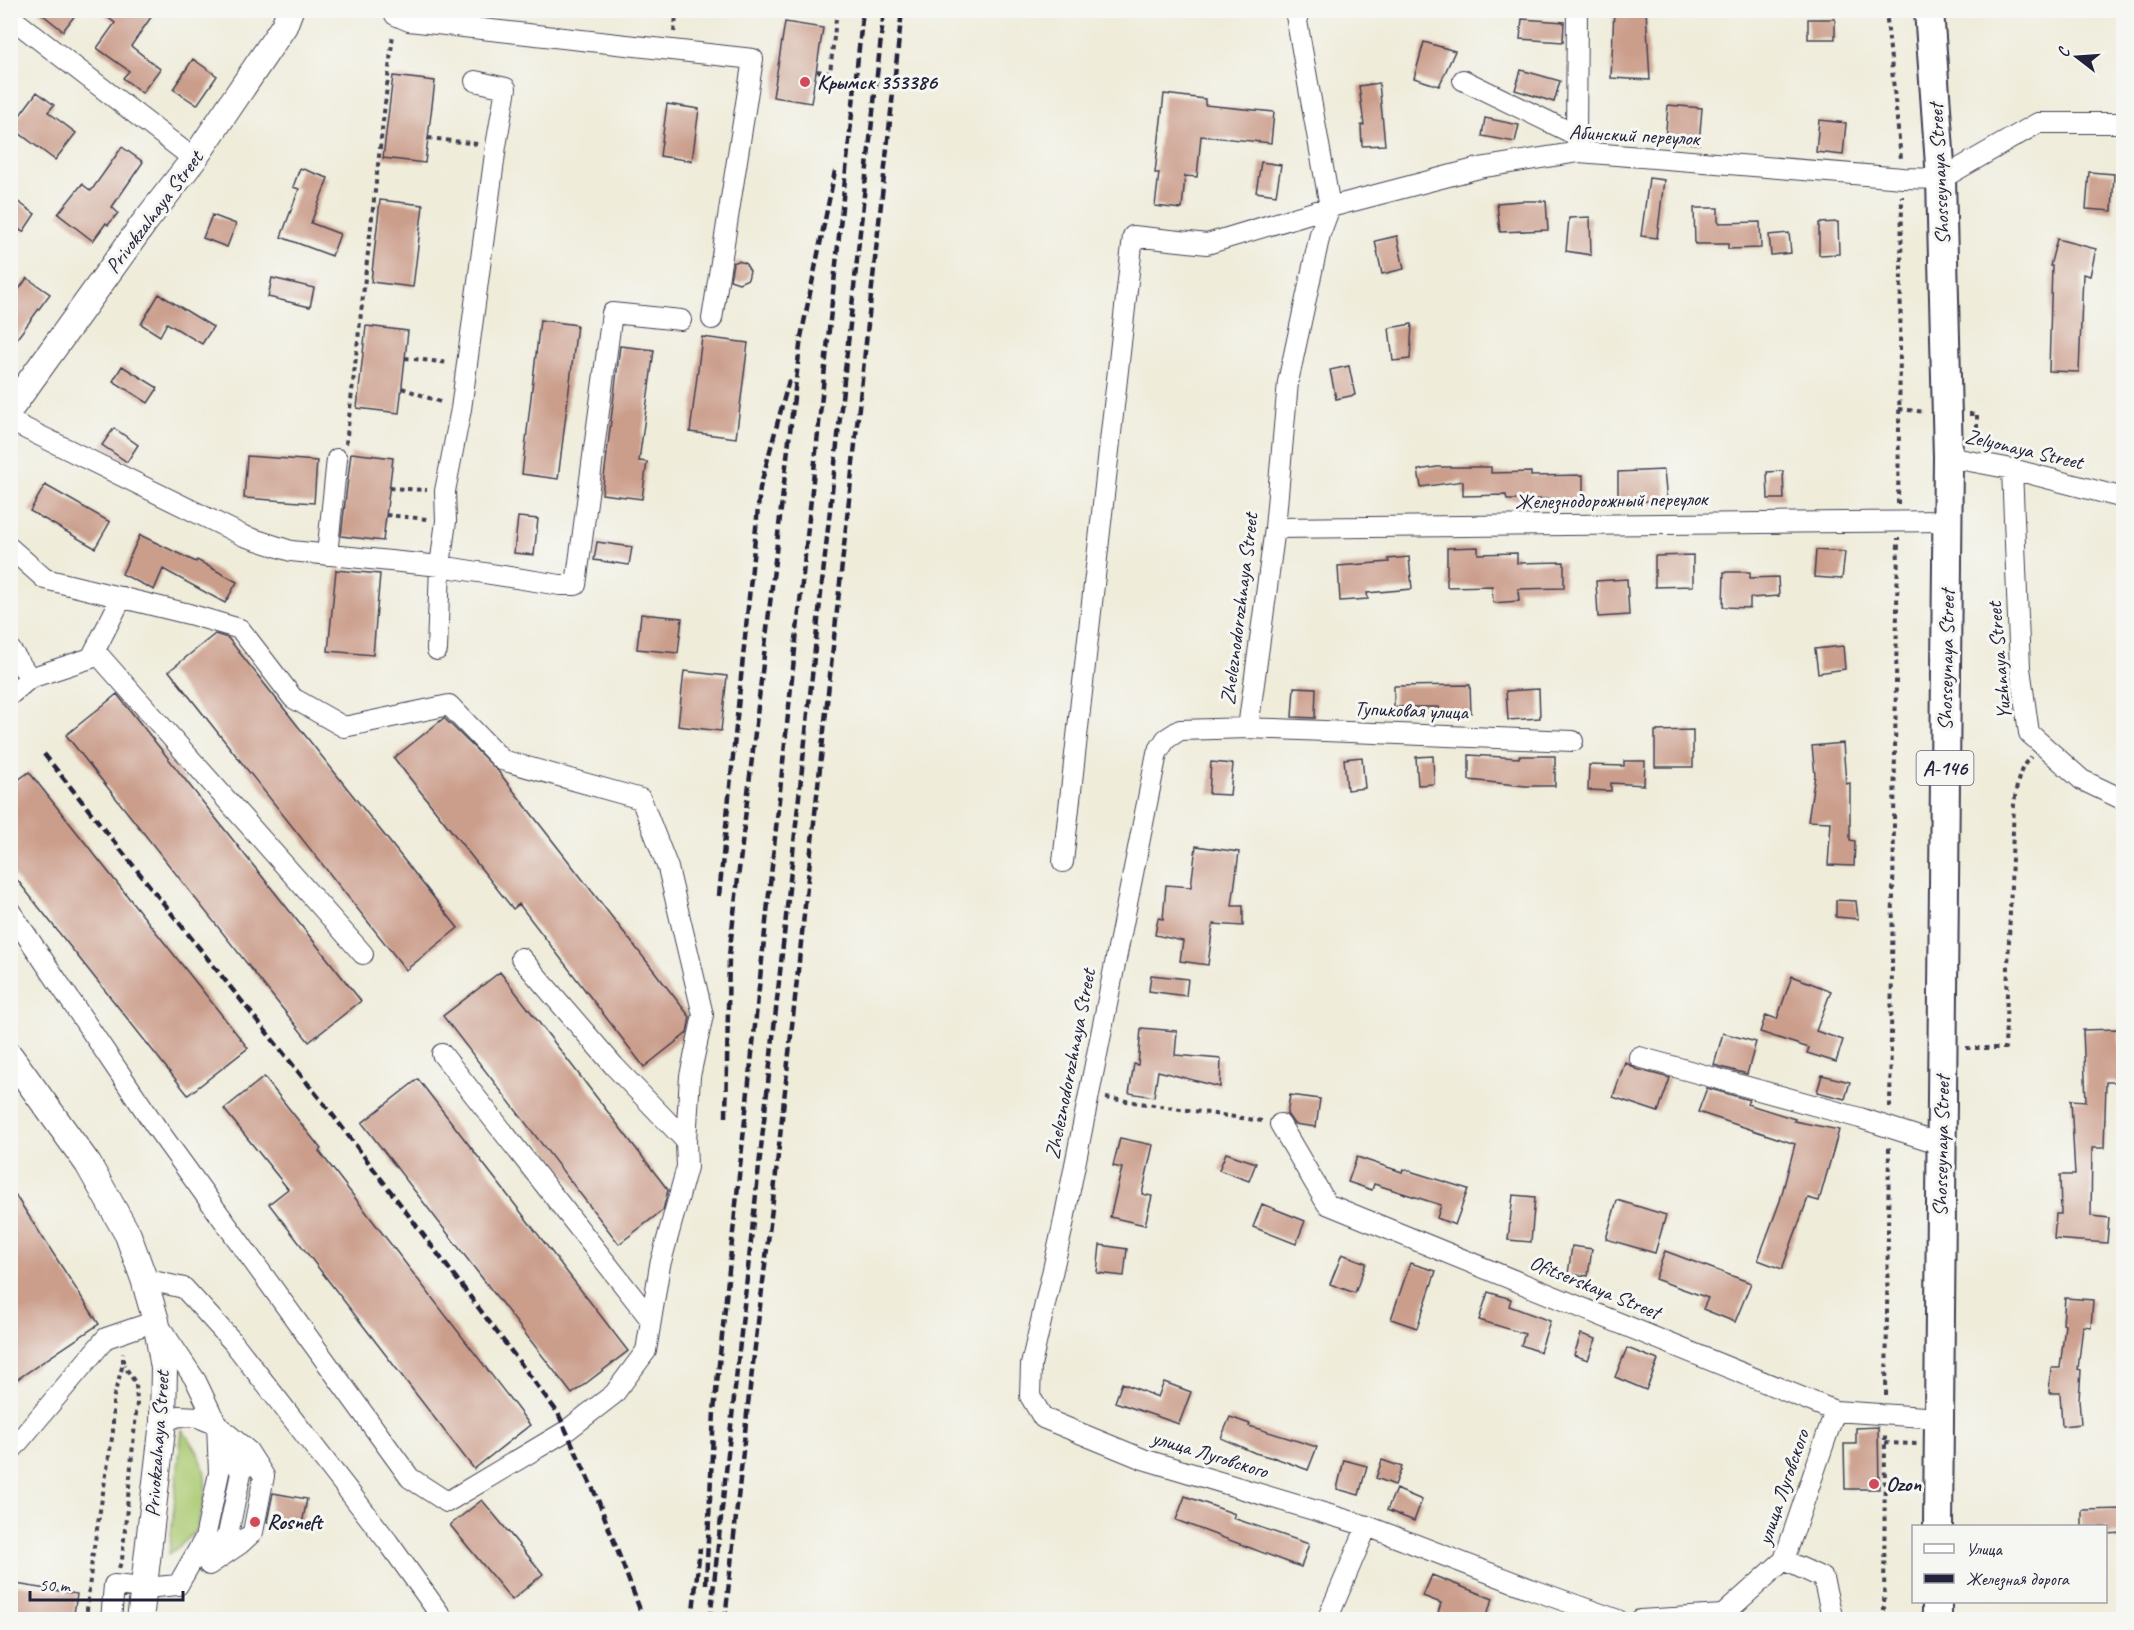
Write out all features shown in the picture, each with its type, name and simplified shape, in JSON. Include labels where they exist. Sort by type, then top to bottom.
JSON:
[{"type":"highway","name":"Shosseynaya Street","points":[[1929,10],[1941,179],[1948,457],[1938,1525]]},
{"type":"highway","points":[[1937,1603],[1937,1620]]},
{"type":"main road","name":"Privokzalnaya Street","points":[[10,410],[144,223],[194,159],[284,26],[290,10]]},
{"type":"main road","name":"Privokzalnaya Street","points":[[10,1056],[88,1164],[128,1235],[156,1321],[164,1368],[163,1422],[140,1620]]},
{"type":"street","points":[[1295,10],[1330,207]]},
{"type":"street","points":[[1463,80],[1577,144],[1577,10]]},
{"type":"street","points":[[394,13],[409,21],[753,59],[712,319]]},
{"type":"street","points":[[10,17],[194,159]]},
{"type":"street","points":[[437,650],[440,566],[446,521],[445,491],[461,410],[465,365],[506,88],[475,81]]},
{"type":"street","points":[[1941,179],[2038,123],[2124,123]]},
{"type":"street","name":"Абинский переулок","points":[[1063,862],[1133,236],[1207,244],[1330,207],[1577,144],[1903,178],[1941,179]]},
{"type":"street","name":"Zheleznodorozhnaya Street","points":[[1042,1418],[1030,1396],[1031,1365],[1062,1230],[1157,753],[1166,739],[1180,730],[1248,728],[1275,528],[1288,382],[1320,234],[1330,207]]},
{"type":"street","points":[[10,421],[244,536],[291,551],[440,566],[560,585],[576,585],[612,313],[681,320]]},
{"type":"street","name":"Zelyonaya Street","points":[[1948,457],[2012,469],[2124,498]]},
{"type":"street","points":[[327,555],[337,459]]},
{"type":"street","name":"Yuzhnaya Street","points":[[2012,469],[2020,668],[2029,733],[2082,780],[2124,800]]},
{"type":"street","name":"Железнодорожный переулок","points":[[1275,528],[1947,520]]},
{"type":"street","points":[[10,548],[45,579],[240,629],[294,698],[344,728],[449,705],[502,760],[641,799],[668,868],[703,1016],[690,1076],[686,1141],[687,1167],[660,1265],[646,1351],[614,1394],[566,1431],[447,1502],[410,1478],[156,1127],[10,911]]},
{"type":"street","points":[[10,695],[30,678],[91,658],[122,597]]},
{"type":"street","points":[[10,649],[30,678]]},
{"type":"street","points":[[95,651],[363,954]]},
{"type":"street","name":"Тупиковая улица","points":[[1248,728],[1573,741]]},
{"type":"street","points":[[521,958],[614,1065],[686,1141]]},
{"type":"street","points":[[442,1054],[651,1320]]},
{"type":"street","points":[[1639,1057],[1941,1144]]},
{"type":"street","name":"Ofitserskaya Street","points":[[1280,1124],[1327,1204],[1835,1411],[1939,1418]]},
{"type":"street","points":[[144,1279],[184,1288],[233,1342],[388,1542],[444,1620]]},
{"type":"street","points":[[10,1452],[106,1338],[156,1321],[196,1381],[241,1473],[228,1534],[209,1565]]},
{"type":"street","name":"улица Луговского","points":[[1640,1620],[1724,1615],[1784,1560],[1835,1411]]},
{"type":"street","points":[[111,1620],[114,1585],[145,1588],[178,1585],[240,1544],[253,1532],[264,1476],[248,1451],[217,1425],[198,1417],[180,1416],[163,1422]]},
{"type":"street","name":"улица Луговского","points":[[1042,1418],[1143,1460],[1367,1526],[1618,1620]]},
{"type":"street","points":[[178,1585],[206,1538],[219,1473],[217,1425]]},
{"type":"street","points":[[234,1508],[259,1504]]},
{"type":"street","points":[[1327,1620],[1367,1526]]},
{"type":"street","points":[[1784,1560],[1823,1578],[1833,1620]]},
{"type":"path","points":[[817,71],[830,73],[837,10]]},
{"type":"path","points":[[1884,1620],[1903,178],[1886,10]]},
{"type":"path","points":[[337,459],[345,451],[394,13]]},
{"type":"path","points":[[428,138],[496,146]]},
{"type":"path","points":[[405,358],[465,365]]},
{"type":"path","points":[[402,388],[461,410]]},
{"type":"path","points":[[389,488],[445,491]]},
{"type":"path","points":[[386,515],[446,521]]},
{"type":"path","points":[[1965,1048],[2005,1048],[2014,803],[2017,781],[2024,763],[2043,746]]},
{"type":"path","points":[[1089,1095],[1280,1124]]},
{"type":"path","points":[[86,1620],[92,1559],[113,1432],[113,1399],[123,1364],[122,1331]]},
{"type":"path","points":[[114,1585],[122,1560],[138,1404],[136,1384],[123,1364]]},
{"type":"green space","points":[[182,1430],[201,1460],[205,1492],[196,1530],[169,1554]]},
{"type":"building","points":[[37,10],[79,10],[63,31]]},
{"type":"building","points":[[98,10],[156,10],[131,46],[160,69],[142,93],[123,78],[129,71],[97,48],[115,23]]},
{"type":"building","points":[[1614,10],[1646,10],[1650,80],[1611,78]]},
{"type":"building","points":[[1522,19],[1564,22],[1563,42],[1520,39]]},
{"type":"building","points":[[1808,19],[1835,19],[1835,39],[1808,39]]},
{"type":"building","points":[[785,22],[823,28],[811,103],[773,97]]},
{"type":"building","points":[[1424,42],[1455,51],[1439,86],[1414,78]]},
{"type":"building","points":[[193,59],[217,76],[197,105],[173,89]]},
{"type":"building","points":[[1521,70],[1560,81],[1554,102],[1515,90]]},
{"type":"building","points":[[393,76],[435,81],[425,163],[383,158]]},
{"type":"building","points":[[1379,83],[1385,145],[1362,146],[1361,125],[1364,125],[1359,86]]},
{"type":"building","points":[[37,92],[54,105],[48,112],[76,133],[55,160],[11,127]]},
{"type":"building","points":[[1164,94],[1205,99],[1205,105],[1274,112],[1271,143],[1201,136],[1197,177],[1185,176],[1182,209],[1155,206],[1159,173],[1155,173]]},
{"type":"building","points":[[667,104],[699,109],[692,161],[660,156]]},
{"type":"building","points":[[1668,105],[1702,108],[1699,144],[1665,141]]},
{"type":"building","points":[[1485,118],[1519,125],[1515,142],[1482,136]]},
{"type":"building","points":[[1819,120],[1846,123],[1843,155],[1816,152]]},
{"type":"building","points":[[122,147],[143,162],[112,207],[118,213],[108,225],[106,223],[93,241],[58,214],[82,184],[91,191]]},
{"type":"building","points":[[1261,162],[1281,165],[1276,195],[1256,192]]},
{"type":"building","points":[[300,168],[328,178],[311,223],[340,234],[332,256],[281,237],[299,189],[293,187]]},
{"type":"building","points":[[2089,172],[2114,174],[2112,211],[2086,209]]},
{"type":"building","points":[[1649,178],[1664,180],[1657,238],[1641,236]]},
{"type":"building","points":[[10,196],[35,214],[23,232],[10,224]]},
{"type":"building","points":[[380,200],[423,205],[413,287],[371,282]]},
{"type":"building","points":[[1546,201],[1548,230],[1500,232],[1497,203]]},
{"type":"building","points":[[1694,208],[1718,208],[1718,223],[1760,222],[1761,248],[1728,249],[1728,244],[1695,244]]},
{"type":"building","points":[[212,215],[236,224],[227,247],[203,238]]},
{"type":"building","points":[[1590,217],[1591,255],[1566,251],[1569,218]]},
{"type":"building","points":[[1838,222],[1839,254],[1819,255],[1819,223]]},
{"type":"building","points":[[1789,233],[1791,253],[1771,255],[1769,235]]},
{"type":"building","points":[[1397,236],[1404,269],[1382,274],[1375,241]]},
{"type":"building","points":[[2057,239],[2096,249],[2090,276],[2083,274],[2079,372],[2049,371],[2052,266],[2050,266]]},
{"type":"building","points":[[738,261],[745,263],[750,271],[748,279],[739,283],[730,280],[733,263]]},
{"type":"building","points":[[27,278],[50,294],[10,348],[10,302]]},
{"type":"building","points":[[272,278],[314,288],[310,307],[268,297]]},
{"type":"building","points":[[159,294],[213,327],[202,344],[167,323],[160,336],[141,324]]},
{"type":"building","points":[[540,320],[577,325],[558,479],[522,474]]},
{"type":"building","points":[[1412,324],[1410,359],[1393,361],[1389,328]]},
{"type":"building","points":[[366,326],[408,331],[399,413],[357,408]]},
{"type":"building","points":[[702,337],[748,343],[736,438],[690,432]]},
{"type":"building","points":[[620,346],[654,350],[639,461],[647,462],[642,499],[602,494]]},
{"type":"building","points":[[122,366],[158,388],[148,403],[113,381]]},
{"type":"building","points":[[1349,366],[1355,395],[1336,399],[1330,370]]},
{"type":"building","points":[[114,428],[138,445],[127,462],[102,445]]},
{"type":"building","points":[[351,453],[393,458],[383,541],[341,536]]},
{"type":"building","points":[[247,456],[317,461],[314,503],[244,498]]},
{"type":"building","points":[[1437,467],[1491,467],[1491,473],[1531,472],[1531,476],[1583,475],[1583,502],[1554,503],[1553,499],[1507,500],[1506,495],[1463,496],[1463,481],[1421,487],[1418,470]]},
{"type":"building","points":[[1664,470],[1667,502],[1650,504],[1650,501],[1618,501],[1618,472]]},
{"type":"building","points":[[1783,471],[1784,499],[1768,499],[1767,472]]},
{"type":"building","points":[[45,485],[110,522],[95,548],[30,511]]},
{"type":"building","points":[[518,517],[538,519],[534,555],[514,553]]},
{"type":"building","points":[[140,535],[196,562],[197,560],[237,582],[225,603],[163,569],[154,590],[122,574]]},
{"type":"building","points":[[597,542],[632,547],[629,565],[594,560]]},
{"type":"building","points":[[1478,547],[1478,554],[1517,553],[1517,563],[1564,562],[1564,588],[1518,589],[1519,601],[1493,603],[1492,586],[1447,587],[1447,548]]},
{"type":"building","points":[[1816,550],[1845,552],[1842,579],[1814,577]]},
{"type":"building","points":[[1693,555],[1693,586],[1655,587],[1655,556]]},
{"type":"building","points":[[1409,557],[1412,589],[1367,593],[1368,599],[1340,601],[1338,566],[1389,562],[1388,559]]},
{"type":"building","points":[[336,570],[380,574],[373,655],[328,651]]},
{"type":"building","points":[[1724,572],[1750,572],[1750,578],[1778,577],[1779,596],[1750,598],[1750,608],[1723,607]]},
{"type":"building","points":[[1627,579],[1629,615],[1598,617],[1596,581]]},
{"type":"building","points":[[641,614],[682,618],[678,653],[637,649]]},
{"type":"building","points":[[215,634],[228,638],[458,928],[406,970],[169,671]]},
{"type":"building","points":[[1843,646],[1845,669],[1818,673],[1815,649]]},
{"type":"building","points":[[684,671],[727,676],[721,731],[678,726]]},
{"type":"building","points":[[1470,685],[1471,713],[1440,714],[1439,707],[1394,707],[1394,686]]},
{"type":"building","points":[[1294,687],[1316,688],[1315,718],[1292,717]]},
{"type":"building","points":[[1539,689],[1540,718],[1508,720],[1506,691]]},
{"type":"building","points":[[117,694],[361,1001],[309,1042],[66,735]]},
{"type":"building","points":[[444,718],[498,771],[690,1017],[687,1033],[644,1067],[519,904],[513,909],[394,758]]},
{"type":"building","points":[[1693,730],[1693,767],[1655,767],[1655,731]]},
{"type":"building","points":[[1843,743],[1846,784],[1850,783],[1850,840],[1855,841],[1854,866],[1828,865],[1831,822],[1808,821],[1815,775],[1812,746]]},
{"type":"building","points":[[1469,755],[1519,758],[1519,756],[1555,756],[1555,786],[1526,786],[1469,780]]},
{"type":"building","points":[[1433,756],[1434,784],[1418,785],[1416,757]]},
{"type":"building","points":[[1362,757],[1365,788],[1347,790],[1344,759]]},
{"type":"building","points":[[1624,761],[1645,761],[1644,785],[1611,783],[1611,791],[1588,790],[1589,765],[1624,766]]},
{"type":"building","points":[[1211,762],[1233,764],[1230,795],[1209,794]]},
{"type":"building","points":[[29,772],[248,1048],[188,1095],[10,871],[10,786]]},
{"type":"building","points":[[1196,846],[1239,852],[1232,906],[1243,906],[1243,926],[1213,924],[1208,965],[1180,961],[1183,941],[1155,935],[1158,918],[1163,919],[1166,885],[1191,887]]},
{"type":"building","points":[[1836,900],[1856,901],[1858,919],[1836,917]]},
{"type":"building","points":[[500,972],[668,1190],[663,1210],[619,1244],[443,1016]]},
{"type":"building","points":[[1151,975],[1188,979],[1186,996],[1149,991]]},
{"type":"building","points":[[1792,976],[1831,991],[1816,1031],[1843,1040],[1836,1062],[1807,1053],[1809,1048],[1760,1032],[1766,1015],[1777,1019]]},
{"type":"building","points":[[1141,1028],[1177,1031],[1175,1055],[1221,1059],[1220,1087],[1158,1071],[1154,1097],[1129,1093],[1134,1064],[1138,1065]]},
{"type":"building","points":[[2119,1029],[2121,1082],[2106,1082],[2104,1148],[2092,1148],[2091,1216],[2109,1218],[2107,1243],[2054,1239],[2056,1214],[2061,1214],[2060,1175],[2075,1175],[2071,1100],[2086,1101],[2083,1030]]},
{"type":"building","points":[[1723,1033],[1756,1042],[1747,1074],[1714,1065]]},
{"type":"building","points":[[1625,1062],[1636,1069],[1670,1078],[1658,1112],[1613,1097]]},
{"type":"building","points":[[1822,1075],[1850,1082],[1845,1099],[1817,1092]]},
{"type":"building","points":[[264,1077],[530,1425],[474,1469],[269,1204],[288,1189],[224,1109]]},
{"type":"building","points":[[418,1079],[628,1351],[572,1394],[362,1123]]},
{"type":"building","points":[[1707,1088],[1749,1100],[1747,1104],[1795,1119],[1794,1121],[1839,1130],[1819,1201],[1808,1198],[1782,1269],[1758,1260],[1780,1201],[1795,1144],[1698,1112]]},
{"type":"building","points":[[1290,1095],[1320,1099],[1316,1127],[1294,1124],[1287,1114]]},
{"type":"building","points":[[1120,1138],[1153,1145],[1142,1194],[1152,1196],[1145,1225],[1110,1217],[1122,1168],[1113,1166]]},
{"type":"building","points":[[1226,1153],[1256,1163],[1249,1181],[1219,1170]]},
{"type":"building","points":[[1357,1157],[1402,1172],[1403,1169],[1468,1189],[1455,1225],[1437,1218],[1441,1205],[1374,1184],[1372,1190],[1348,1182]]},
{"type":"building","points":[[10,1187],[99,1324],[10,1384]]},
{"type":"building","points":[[1513,1195],[1535,1197],[1531,1242],[1508,1240]]},
{"type":"building","points":[[1617,1200],[1666,1215],[1655,1253],[1606,1239]]},
{"type":"building","points":[[1262,1204],[1305,1221],[1296,1244],[1253,1227]]},
{"type":"building","points":[[1100,1245],[1127,1249],[1124,1276],[1097,1273]]},
{"type":"building","points":[[1572,1246],[1592,1249],[1588,1276],[1568,1274]]},
{"type":"building","points":[[1665,1251],[1751,1283],[1735,1322],[1703,1309],[1708,1298],[1655,1279]]},
{"type":"building","points":[[1342,1254],[1366,1263],[1355,1293],[1330,1284]]},
{"type":"building","points":[[1410,1263],[1436,1271],[1417,1328],[1391,1319]]},
{"type":"building","points":[[1488,1292],[1511,1299],[1509,1306],[1550,1321],[1540,1352],[1521,1345],[1525,1334],[1479,1320]]},
{"type":"building","points":[[2065,1298],[2093,1300],[2091,1327],[2083,1326],[2078,1369],[2081,1370],[2079,1400],[2081,1424],[2062,1426],[2060,1393],[2049,1393],[2051,1368],[2060,1368],[2065,1325],[2063,1324]]},
{"type":"building","points":[[1581,1334],[1596,1339],[1588,1360],[1574,1355]]},
{"type":"building","points":[[1627,1348],[1658,1360],[1646,1390],[1615,1377]]},
{"type":"building","points":[[1164,1382],[1191,1392],[1179,1424],[1115,1402],[1122,1383],[1158,1397]]},
{"type":"building","points":[[1230,1417],[1250,1424],[1249,1426],[1317,1447],[1308,1470],[1255,1453],[1221,1438]]},
{"type":"building","points":[[1878,1427],[1879,1489],[1845,1489],[1844,1444],[1856,1444],[1856,1428]]},
{"type":"building","points":[[1344,1460],[1367,1466],[1359,1495],[1337,1489]]},
{"type":"building","points":[[1382,1460],[1402,1467],[1395,1485],[1376,1478]]},
{"type":"building","points":[[1396,1489],[1422,1500],[1414,1521],[1387,1510]]},
{"type":"building","points":[[273,1493],[307,1499],[301,1529],[267,1522]]},
{"type":"building","points":[[1185,1496],[1235,1514],[1233,1518],[1309,1544],[1301,1567],[1176,1520]]},
{"type":"building","points":[[482,1500],[543,1574],[512,1600],[450,1525]]},
{"type":"building","points":[[2124,1509],[2124,1533],[2107,1534],[2107,1525],[2082,1525],[2082,1510]]},
{"type":"building","points":[[1432,1575],[1493,1599],[1484,1620],[1455,1620],[1438,1613],[1441,1603],[1423,1596]]},
{"type":"building","points":[[10,1583],[77,1594],[73,1620],[10,1620]]},
{"type":"railway","points":[[706,1584],[714,1411],[863,10]]},
{"type":"railway","points":[[710,1620],[884,10]]},
{"type":"railway","points":[[725,1620],[774,1192],[902,10]]},
{"type":"railway","points":[[726,1117],[729,956],[801,337],[835,171]]},
{"type":"railway","points":[[719,896],[760,488],[789,380]]},
{"type":"railway","points":[[44,754],[332,1114],[558,1413],[598,1500],[644,1620]]},
{"type":"railway","points":[[692,1620],[700,1548]]},
{"type":"place","name":"Крымск 353386","points":[[805,82]]},
{"type":"place","name":"Ozon","points":[[1874,1484]]},
{"type":"place","name":"Rosneft","points":[[255,1522]]}]
